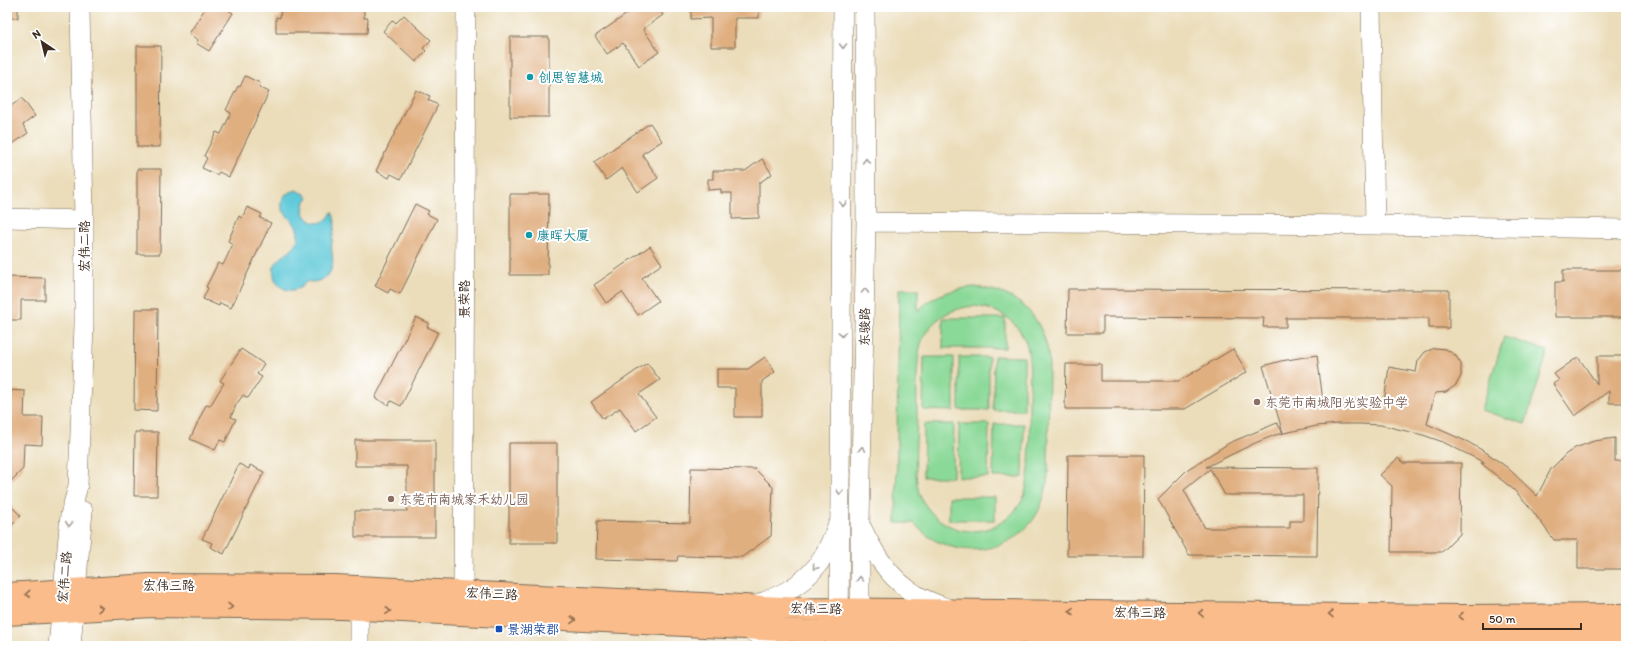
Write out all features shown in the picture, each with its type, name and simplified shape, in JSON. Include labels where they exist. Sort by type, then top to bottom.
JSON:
[{"type":"main road","name":"宏伟三路","points":[[7,614],[157,585],[336,586],[753,606],[950,610],[1511,632],[1626,635]]},
{"type":"main road","name":"宏伟三路","points":[[7,594],[69,601],[153,606],[359,609],[746,628],[850,639],[958,633],[1204,640],[1511,632],[1626,615]]},
{"type":"street","name":"宏伟二路","points":[[58,646],[69,601],[83,512],[78,486],[84,324],[84,220],[80,7]]},
{"type":"street","name":"景荣路","points":[[463,592],[466,7]]},
{"type":"street","name":"东骏路","points":[[844,7],[840,521],[850,609],[850,639]]},
{"type":"street","name":"东骏路","points":[[850,609],[860,524],[866,222],[864,7]]},
{"type":"street","points":[[1371,7],[1374,225]]},
{"type":"street","points":[[7,218],[84,220]]},
{"type":"street","points":[[866,222],[1374,225],[1626,229]]},
{"type":"street","points":[[753,606],[779,596],[797,585],[816,567],[830,544],[840,521]]},
{"type":"street","points":[[860,524],[871,548],[890,574],[915,594],[950,610]]},
{"type":"street","name":"宏伟二路","points":[[69,601],[71,646]]},
{"type":"street","points":[[359,609],[359,646]]},
{"type":"street","points":[[746,628],[779,646]]},
{"type":"street","points":[[923,646],[958,633]]},
{"type":"green space","points":[[974,287],[1004,294],[1027,309],[1042,331],[1049,361],[1048,476],[1042,502],[1035,517],[1023,531],[1009,541],[993,547],[976,550],[959,549],[943,544],[927,535],[914,523],[896,523],[899,289],[918,289],[918,311],[936,297],[951,291]],"holes":[[[974,306],[1000,313],[1016,325],[1027,346],[1030,370],[1029,463],[1027,487],[1016,510],[996,525],[972,531],[956,529],[942,522],[925,505],[918,490],[916,469],[917,376],[919,350],[923,338],[931,325],[948,313],[960,308]]]},
{"type":"green space","points":[[943,318],[1005,318],[1005,348],[943,348]]},
{"type":"green space","points":[[1504,337],[1548,351],[1525,424],[1481,410]]},
{"type":"green space","points":[[994,356],[1024,357],[1024,410],[993,410]]},
{"type":"green space","points":[[924,357],[954,357],[954,411],[923,410]]},
{"type":"green space","points":[[959,357],[989,357],[989,410],[959,410]]},
{"type":"green space","points":[[924,424],[954,424],[953,477],[923,477]]},
{"type":"green space","points":[[959,424],[989,424],[988,477],[958,477]]},
{"type":"green space","points":[[994,424],[1024,424],[1023,477],[993,477]]},
{"type":"green space","points":[[949,497],[995,497],[995,520],[949,520]]},
{"type":"water","points":[[296,190],[305,194],[308,198],[305,201],[303,211],[309,220],[317,223],[321,222],[329,217],[332,212],[334,216],[335,224],[332,246],[333,264],[330,272],[322,279],[315,282],[306,282],[300,288],[295,290],[287,290],[277,283],[274,275],[274,268],[276,263],[297,243],[297,230],[283,211],[282,206],[282,201],[286,194]]},
{"type":"building","points":[[7,7],[18,7],[18,18],[7,18]]},
{"type":"building","points":[[206,7],[224,7],[233,13],[209,51],[196,43],[198,40],[189,34]]},
{"type":"building","points":[[281,7],[364,7],[364,18],[368,18],[367,33],[276,33],[276,17],[280,18]]},
{"type":"building","points":[[637,7],[657,7],[663,15],[643,29],[659,52],[639,66],[623,43],[607,54],[595,36]]},
{"type":"building","points":[[691,7],[759,7],[759,18],[735,18],[735,47],[711,47],[711,18],[691,19]]},
{"type":"building","points":[[404,15],[431,40],[423,48],[426,51],[416,62],[383,31],[393,20],[396,23]]},
{"type":"building","name":"创思智慧城","points":[[510,37],[549,37],[549,117],[510,117]]},
{"type":"building","points":[[137,46],[161,46],[160,147],[137,147]]},
{"type":"building","points":[[245,76],[260,83],[259,87],[269,92],[229,177],[219,172],[217,175],[202,168],[207,158],[204,156],[216,132],[221,134],[231,113],[226,110],[238,86],[240,87]]},
{"type":"building","points":[[416,90],[430,96],[428,100],[438,105],[401,179],[391,174],[389,178],[376,171]]},
{"type":"building","points":[[22,98],[35,116],[23,125],[28,133],[7,148],[7,109]]},
{"type":"building","points":[[650,123],[662,141],[642,154],[658,178],[638,192],[622,168],[606,180],[594,162]]},
{"type":"building","points":[[762,159],[772,174],[759,183],[759,218],[732,219],[732,193],[721,193],[721,189],[708,190],[708,179],[713,179],[713,171],[745,171]]},
{"type":"building","points":[[137,169],[161,169],[160,254],[137,254]]},
{"type":"building","name":"康晖大厦","points":[[510,194],[549,194],[548,275],[510,275]]},
{"type":"building","points":[[415,204],[429,211],[427,214],[437,219],[400,294],[390,289],[388,293],[375,286]]},
{"type":"building","points":[[247,207],[262,214],[260,218],[271,223],[231,308],[220,303],[219,306],[203,299],[208,288],[206,287],[218,263],[223,265],[233,244],[228,241],[239,216],[242,218]]},
{"type":"building","points":[[650,246],[662,264],[642,278],[658,301],[638,315],[622,292],[606,303],[594,285]]},
{"type":"building","points":[[1563,270],[1626,270],[1626,317],[1555,317],[1555,282],[1563,282]]},
{"type":"building","points":[[7,277],[45,278],[45,300],[21,300],[21,320],[7,320]]},
{"type":"building","points":[[1068,289],[1449,290],[1449,328],[1429,328],[1429,318],[1286,318],[1286,327],[1263,327],[1264,318],[1103,317],[1103,333],[1067,333]]},
{"type":"building","points":[[135,309],[158,309],[157,411],[134,410]]},
{"type":"building","points":[[416,317],[429,323],[427,327],[438,332],[401,406],[391,401],[389,405],[375,398]]},
{"type":"building","points":[[1435,348],[1446,349],[1455,355],[1461,364],[1461,376],[1456,385],[1446,392],[1435,393],[1427,424],[1468,442],[1487,453],[1508,468],[1537,496],[1551,469],[1566,454],[1575,448],[1594,441],[1615,438],[1615,461],[1626,461],[1626,569],[1578,569],[1578,540],[1554,540],[1528,505],[1514,490],[1481,463],[1485,463],[1443,442],[1423,435],[1381,425],[1360,424],[1317,426],[1275,435],[1206,467],[1318,468],[1317,556],[1189,555],[1158,499],[1188,469],[1229,443],[1277,423],[1283,433],[1263,366],[1281,361],[1317,355],[1323,401],[1364,400],[1384,402],[1389,367],[1416,372],[1418,361],[1425,352]],"holes":[[[1210,469],[1225,495],[1303,495],[1303,521],[1290,521],[1290,528],[1205,528],[1184,490]]]},
{"type":"building","points":[[241,349],[264,364],[257,374],[262,377],[248,398],[243,395],[236,405],[231,417],[236,419],[225,442],[220,440],[215,450],[190,439],[206,405],[210,406],[224,383],[220,381]]},
{"type":"building","points":[[1233,349],[1247,372],[1185,409],[1065,409],[1066,364],[1101,364],[1101,381],[1179,381]]},
{"type":"building","points":[[1597,356],[1626,356],[1626,403],[1609,403],[1609,391],[1575,416],[1553,384],[1559,380],[1554,374],[1578,357],[1597,384]]},
{"type":"building","points":[[765,357],[775,372],[762,381],[762,417],[735,417],[735,388],[717,388],[717,369],[748,369]]},
{"type":"building","points":[[647,363],[660,380],[639,394],[656,417],[636,431],[620,408],[603,419],[591,402]]},
{"type":"building","points":[[7,390],[25,391],[24,417],[43,417],[42,445],[24,444],[23,469],[7,485]]},
{"type":"building","points":[[135,432],[158,432],[157,496],[134,496]]},
{"type":"building","points":[[355,440],[435,440],[435,537],[355,537],[355,511],[407,511],[407,466],[355,466]]},
{"type":"building","points":[[509,443],[557,443],[557,543],[509,543]]},
{"type":"building","points":[[1068,455],[1144,455],[1143,556],[1067,556]]},
{"type":"building","points":[[1398,458],[1403,463],[1461,463],[1460,534],[1442,552],[1391,552],[1392,486],[1380,475]]},
{"type":"building","points":[[239,464],[249,469],[250,465],[264,472],[224,554],[210,547],[212,543],[202,539]]},
{"type":"building","points":[[691,468],[755,469],[773,487],[771,536],[742,557],[678,556],[677,561],[596,559],[597,521],[690,523]]},
{"type":"building","points":[[7,502],[21,516],[7,530]]},
{"type":"place","name":"创思智慧城","points":[[530,77]]},
{"type":"place","name":"康晖大厦","points":[[529,235]]},
{"type":"place","name":"东莞市南城阳光实验中学","points":[[1257,402]]},
{"type":"place","name":"东莞市南城家禾幼儿园","points":[[391,499]]},
{"type":"place","name":"景湖荣郡","points":[[499,629]]}]
